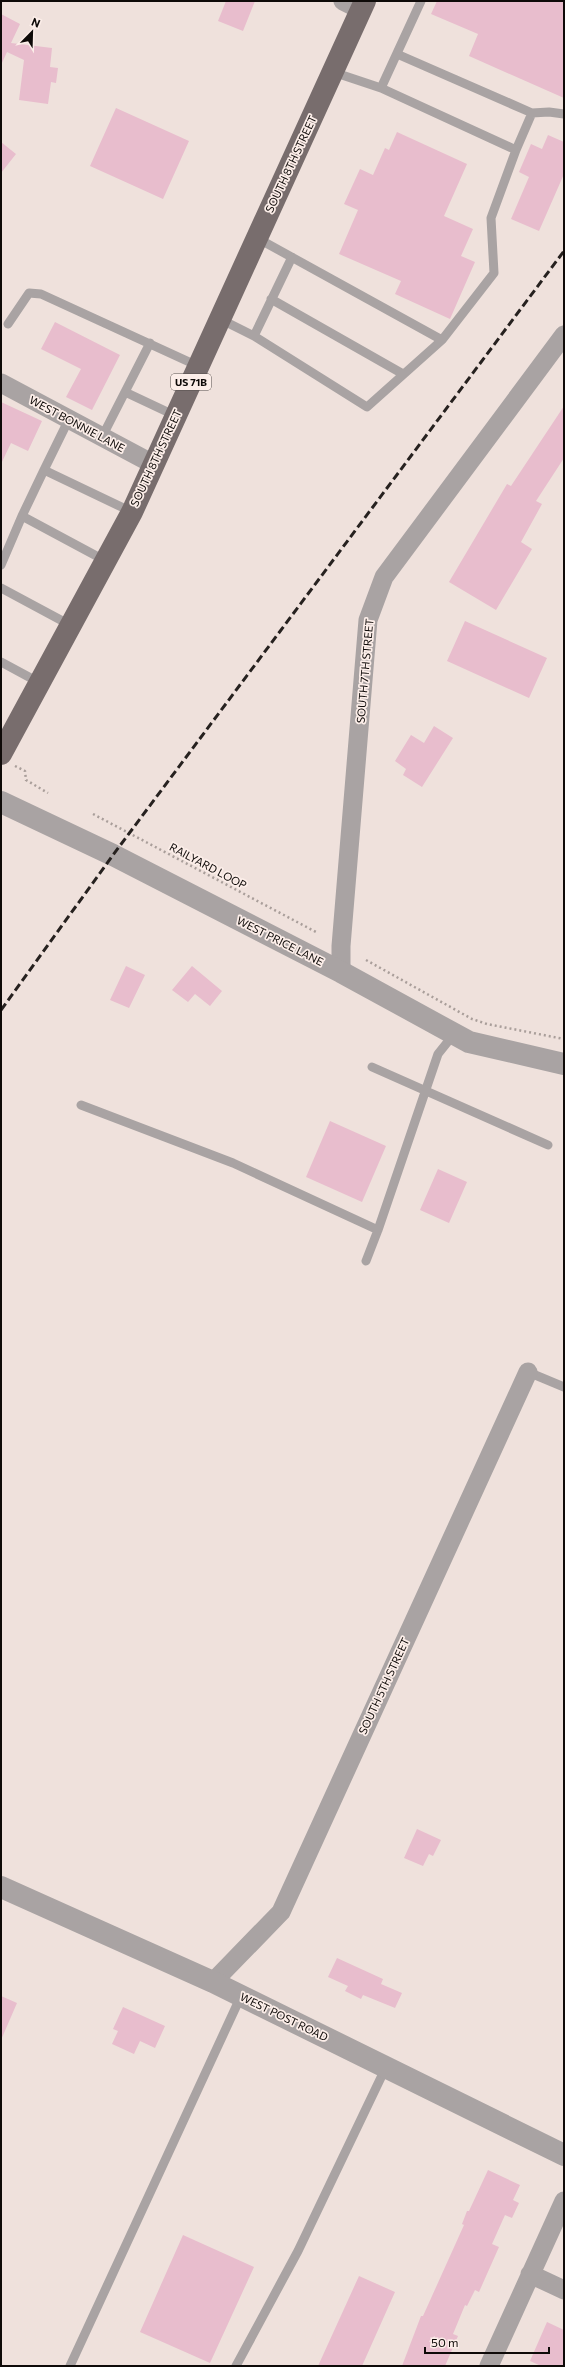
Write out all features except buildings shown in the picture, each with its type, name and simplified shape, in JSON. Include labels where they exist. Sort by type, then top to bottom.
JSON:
[{"type":"main road","name":"SOUTH 8TH STREET","points":[[1,754],[41,684],[104,560],[132,512],[333,72],[356,4]]},
{"type":"street","name":"SOUTH 7TH STREET","points":[[341,972],[341,946],[368,620],[384,577],[564,335]]},
{"type":"street","name":"WEST BONNIE LANE","points":[[1,383],[153,464]]},
{"type":"street","name":"WEST PRICE LANE","points":[[1,802],[113,855],[341,972],[469,1042],[564,1064]]},
{"type":"street","name":"SOUTH 5TH STREET","points":[[213,1982],[280,1912],[528,1372]]},
{"type":"street","name":"WEST POST ROAD","points":[[1,1887],[213,1982],[564,2155]]},
{"type":"street","points":[[489,2366],[564,2201]]},
{"type":"street","points":[[530,2274],[564,2290]]},
{"type":"lane","points":[[381,88],[421,1]]},
{"type":"lane","points":[[397,54],[532,113],[550,112],[564,114]]},
{"type":"lane","points":[[333,72],[381,88],[516,150]]},
{"type":"lane","points":[[220,319],[254,336],[368,408],[403,374],[442,340],[494,273],[491,218],[516,150],[532,113]]},
{"type":"lane","points":[[257,238],[442,340]]},
{"type":"lane","points":[[254,336],[292,257]]},
{"type":"lane","points":[[8,324],[30,293],[41,294],[198,366]]},
{"type":"lane","points":[[271,299],[403,374]]},
{"type":"lane","points":[[102,437],[150,343]]},
{"type":"lane","points":[[125,392],[176,416]]},
{"type":"lane","points":[[1,565],[22,516],[69,419]]},
{"type":"lane","points":[[44,470],[132,512]]},
{"type":"lane","points":[[22,516],[104,560]]},
{"type":"lane","points":[[1,588],[71,625]]},
{"type":"lane","points":[[1,662],[41,684]]},
{"type":"lane","points":[[366,1261],[427,1091],[438,1054],[454,1034]]},
{"type":"lane","points":[[372,1067],[548,1145]]},
{"type":"lane","points":[[81,1105],[233,1163],[378,1230]]},
{"type":"lane","points":[[528,1372],[564,1387]]},
{"type":"lane","points":[[70,2366],[241,1996]]},
{"type":"lane","points":[[236,2366],[298,2251],[386,2067]]},
{"type":"path","points":[[18,768],[25,771],[26,780],[48,792]]},
{"type":"path","name":"RAILYARD LOOP","points":[[93,814],[316,932]]},
{"type":"path","points":[[366,960],[472,1019],[487,1024],[564,1040]]},
{"type":"railway","points":[[1,1010],[113,855],[564,251]]}]
